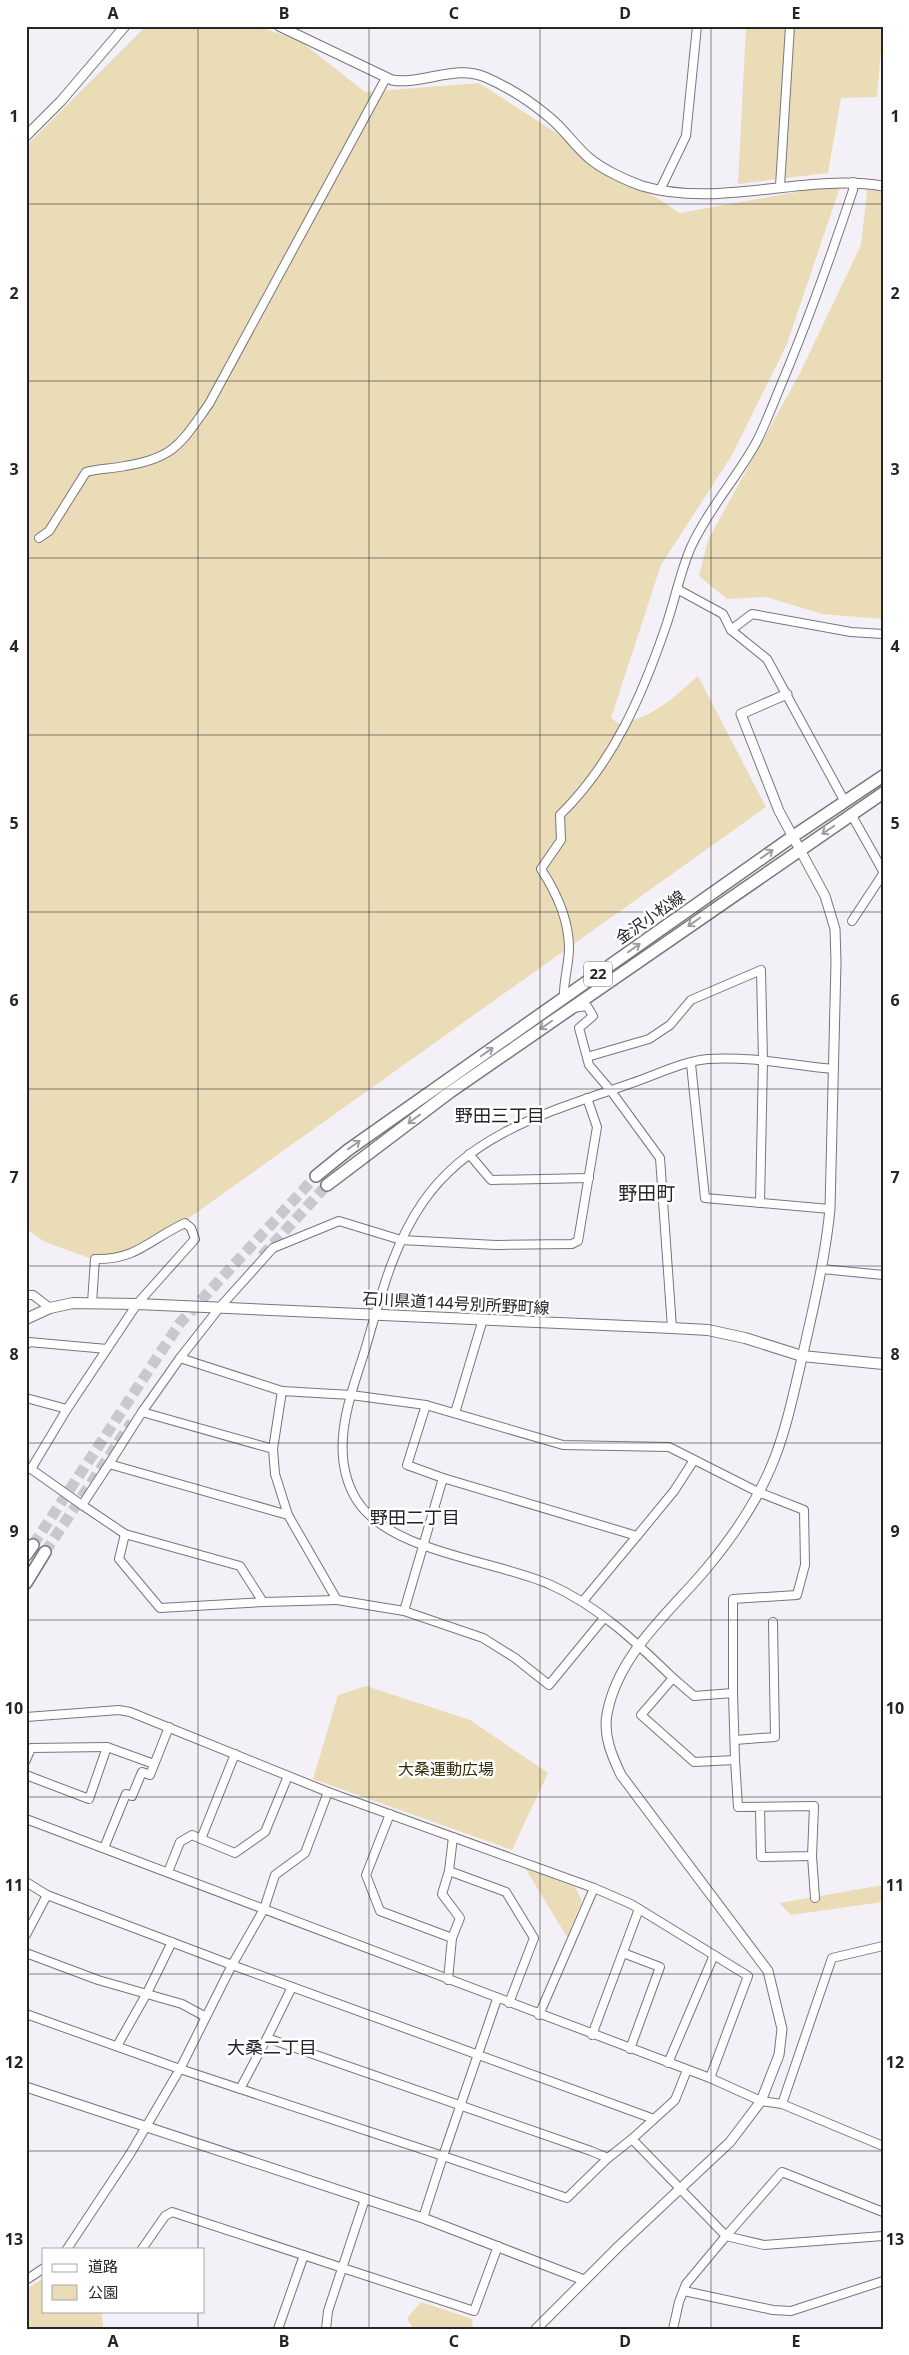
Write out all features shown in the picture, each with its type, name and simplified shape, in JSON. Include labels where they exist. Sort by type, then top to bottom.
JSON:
[{"type":"main road","name":"金沢小松線","points":[[316,1176],[348,1150],[792,836],[883,776]]},
{"type":"main road","name":"金沢小松線","points":[[327,1185],[450,1092],[800,848],[883,793]]},
{"type":"main road","name":"石川県道144号別所野町線","points":[[26,1319],[50,1308],[73,1303],[92,1303],[220,1307],[672,1328],[708,1330],[745,1338],[802,1356],[883,1364]]},
{"type":"main road","points":[[26,1555],[33,1545]]},
{"type":"main road","points":[[26,1583],[44,1552]]},
{"type":"street","points":[[26,136],[61,101],[125,26]]},
{"type":"street","points":[[279,26],[334,51],[386,78],[403,82],[471,72],[484,77],[549,117],[590,159],[622,177],[641,185],[660,190],[698,195],[780,186],[853,182],[883,186]]},
{"type":"street","points":[[660,190],[686,136],[696,26]]},
{"type":"street","points":[[780,186],[790,26]]},
{"type":"street","points":[[39,538],[49,532],[86,472],[146,463],[169,453],[186,435],[209,404],[386,78]]},
{"type":"street","points":[[672,1328],[660,1158],[611,1091],[589,1065],[579,1028],[593,1016],[587,1006],[570,1008],[564,998],[569,949],[567,924],[541,869],[561,840],[560,815],[585,789],[614,748],[636,705],[690,550],[702,524],[758,440],[798,349],[853,190],[853,182]]},
{"type":"street","points":[[677,589],[723,614],[731,630],[767,659],[845,802]]},
{"type":"street","points":[[731,630],[752,614],[851,632],[883,634]]},
{"type":"street","points":[[536,2329],[584,2280],[730,2142],[761,2101],[779,2055],[782,2029],[768,1971],[621,1775],[608,1744],[607,1714],[618,1681],[639,1644],[706,1569],[758,1492],[771,1468],[787,1423],[822,1269],[830,1209],[836,962],[835,929],[825,896],[780,811],[741,714],[787,694]]},
{"type":"street","points":[[851,814],[883,872],[852,921]]},
{"type":"street","points":[[587,1057],[649,1039],[670,1025],[692,1000],[761,970],[763,1061],[760,1203]]},
{"type":"street","points":[[733,1693],[694,1696],[639,1644],[583,1601],[550,1584],[395,1534],[371,1516],[356,1499],[345,1473],[343,1447],[345,1412],[395,1252],[401,1240],[422,1204],[436,1185],[469,1154],[493,1137],[517,1125],[587,1098],[704,1060],[732,1058],[833,1069]]},
{"type":"street","points":[[692,1064],[705,1198],[830,1209]]},
{"type":"street","points":[[82,1505],[142,1412],[180,1358],[220,1307],[273,1248],[339,1221],[401,1240],[496,1246],[572,1244],[578,1241],[597,1127],[587,1098]]},
{"type":"street","points":[[469,1154],[490,1180],[589,1178]]},
{"type":"street","points":[[92,1303],[96,1259],[111,1259],[132,1254],[184,1223],[191,1228],[196,1239],[138,1304],[29,1468],[125,1534],[240,1566],[262,1602]]},
{"type":"street","points":[[822,1269],[883,1276]]},
{"type":"street","points":[[26,1295],[33,1295],[50,1308]]},
{"type":"street","points":[[455,1413],[483,1319]]},
{"type":"street","points":[[26,1345],[30,1342],[107,1349]]},
{"type":"street","points":[[180,1358],[282,1390],[351,1395],[426,1404],[563,1445],[669,1447],[758,1492],[804,1510],[805,1565],[797,1596],[734,1599],[733,1693],[738,1807],[814,1806],[812,1856],[815,1898]]},
{"type":"street","points":[[282,1390],[273,1449],[275,1474],[288,1515],[337,1600]]},
{"type":"street","points":[[26,1398],[67,1409]]},
{"type":"street","points":[[426,1404],[407,1465],[443,1478],[637,1536]]},
{"type":"street","points":[[142,1412],[273,1449]]},
{"type":"street","points":[[583,1601],[674,1491],[694,1460]]},
{"type":"street","points":[[109,1464],[288,1515]]},
{"type":"street","points":[[404,1611],[443,1478]]},
{"type":"street","points":[[125,1534],[119,1559],[160,1608],[337,1600],[404,1611],[483,1638],[549,1685],[604,1618]]},
{"type":"street","points":[[735,1740],[775,1737],[773,1622]]},
{"type":"street","points":[[673,1678],[641,1715],[694,1762],[735,1760]]},
{"type":"street","points":[[26,1717],[119,1710],[130,1712],[328,1792],[594,1888],[640,1909],[748,1976],[710,2078]]},
{"type":"street","points":[[104,1848],[126,1794],[132,1796],[142,1772],[150,1775],[168,1727]]},
{"type":"street","points":[[26,1760],[31,1748],[107,1747],[154,1764]]},
{"type":"street","points":[[26,1775],[89,1799],[107,1747]]},
{"type":"street","points":[[201,1839],[235,1754]]},
{"type":"street","points":[[168,1872],[180,1842],[192,1835],[235,1853],[265,1832],[288,1776]]},
{"type":"street","points":[[68,2248],[130,2154],[180,2069],[232,1965],[264,1909],[275,1875],[305,1853],[328,1792]]},
{"type":"street","points":[[760,1807],[761,1857],[812,1856]]},
{"type":"street","points":[[390,1814],[366,1876],[380,1911],[452,1938]]},
{"type":"street","points":[[26,1818],[539,2015],[710,2078],[761,2101],[782,2104],[883,2146]]},
{"type":"street","points":[[448,1980],[452,1938],[460,1918],[442,1894],[449,1871],[454,1837]]},
{"type":"street","points":[[449,1871],[506,1892],[534,1938],[509,2003]]},
{"type":"street","points":[[26,1882],[47,1895],[232,1965],[654,2119]]},
{"type":"street","points":[[539,2015],[594,1888]]},
{"type":"street","points":[[26,1935],[47,1895]]},
{"type":"street","points":[[592,2035],[640,1909]]},
{"type":"street","points":[[117,2046],[147,1993],[172,1942]]},
{"type":"street","points":[[782,2104],[832,1958],[883,1946]]},
{"type":"street","points":[[26,1953],[98,1980],[182,2004],[206,2017]]},
{"type":"street","points":[[622,1953],[660,1967],[630,2049]]},
{"type":"street","points":[[668,2063],[714,1955]]},
{"type":"street","points":[[240,2089],[292,1987]]},
{"type":"street","points":[[423,2218],[497,1998]]},
{"type":"street","points":[[26,2014],[180,2069],[567,2198],[608,2158],[675,2100],[687,2070]]},
{"type":"street","points":[[267,2038],[608,2158]]},
{"type":"street","points":[[26,2087],[145,2128],[423,2218],[584,2280]]},
{"type":"street","points":[[632,2138],[726,2236],[764,2245],[883,2236]]},
{"type":"street","points":[[674,2329],[686,2284],[782,2172],[883,2212]]},
{"type":"street","points":[[326,2329],[328,2311],[365,2199]]},
{"type":"street","points":[[143,2248],[165,2216],[172,2212],[474,2311],[498,2246]]},
{"type":"street","points":[[278,2329],[304,2255]]},
{"type":"street","points":[[26,2280],[42,2269]]},
{"type":"street","points":[[684,2291],[773,2310],[791,2311],[883,2281]]},
{"type":"green space","points":[[146,26],[256,26],[299,40],[365,92],[479,83],[680,213],[841,184],[787,344],[732,455],[661,565],[611,718],[619,724],[653,712],[698,676],[766,807],[172,1230],[152,1236],[106,1264],[45,1242],[26,1229],[26,146]]},
{"type":"green space","points":[[746,26],[883,27],[877,97],[841,98],[828,173],[738,184]]},
{"type":"green space","points":[[868,182],[883,194],[883,619],[822,614],[766,597],[727,599],[699,576],[708,540],[800,373],[861,245]]},
{"type":"green space","name":"大桑運動広場","points":[[366,1686],[470,1720],[548,1773],[512,1850],[313,1779],[338,1695]]},
{"type":"green space","points":[[525,1868],[575,1887],[582,1901],[567,1937]]},
{"type":"green space","points":[[883,1885],[883,1902],[791,1915],[779,1903]]},
{"type":"green space","points":[[42,2279],[42,2312],[102,2312],[103,2329],[26,2329],[26,2289]]},
{"type":"green space","points":[[421,2302],[472,2319],[473,2329],[413,2329],[407,2318]]},
{"type":"tunnel","points":[[33,1545],[180,1323],[316,1176]]},
{"type":"tunnel","points":[[262,1256],[327,1185]]},
{"type":"tunnel","points":[[45,1552],[132,1422]]},
{"type":"district","name":"野田三丁目","points":[[500,1116]]},
{"type":"district","name":"野田町","points":[[647,1193]]},
{"type":"district","name":"野田二丁目","points":[[415,1518]]},
{"type":"district","name":"大桑二丁目","points":[[272,2048]]}]
